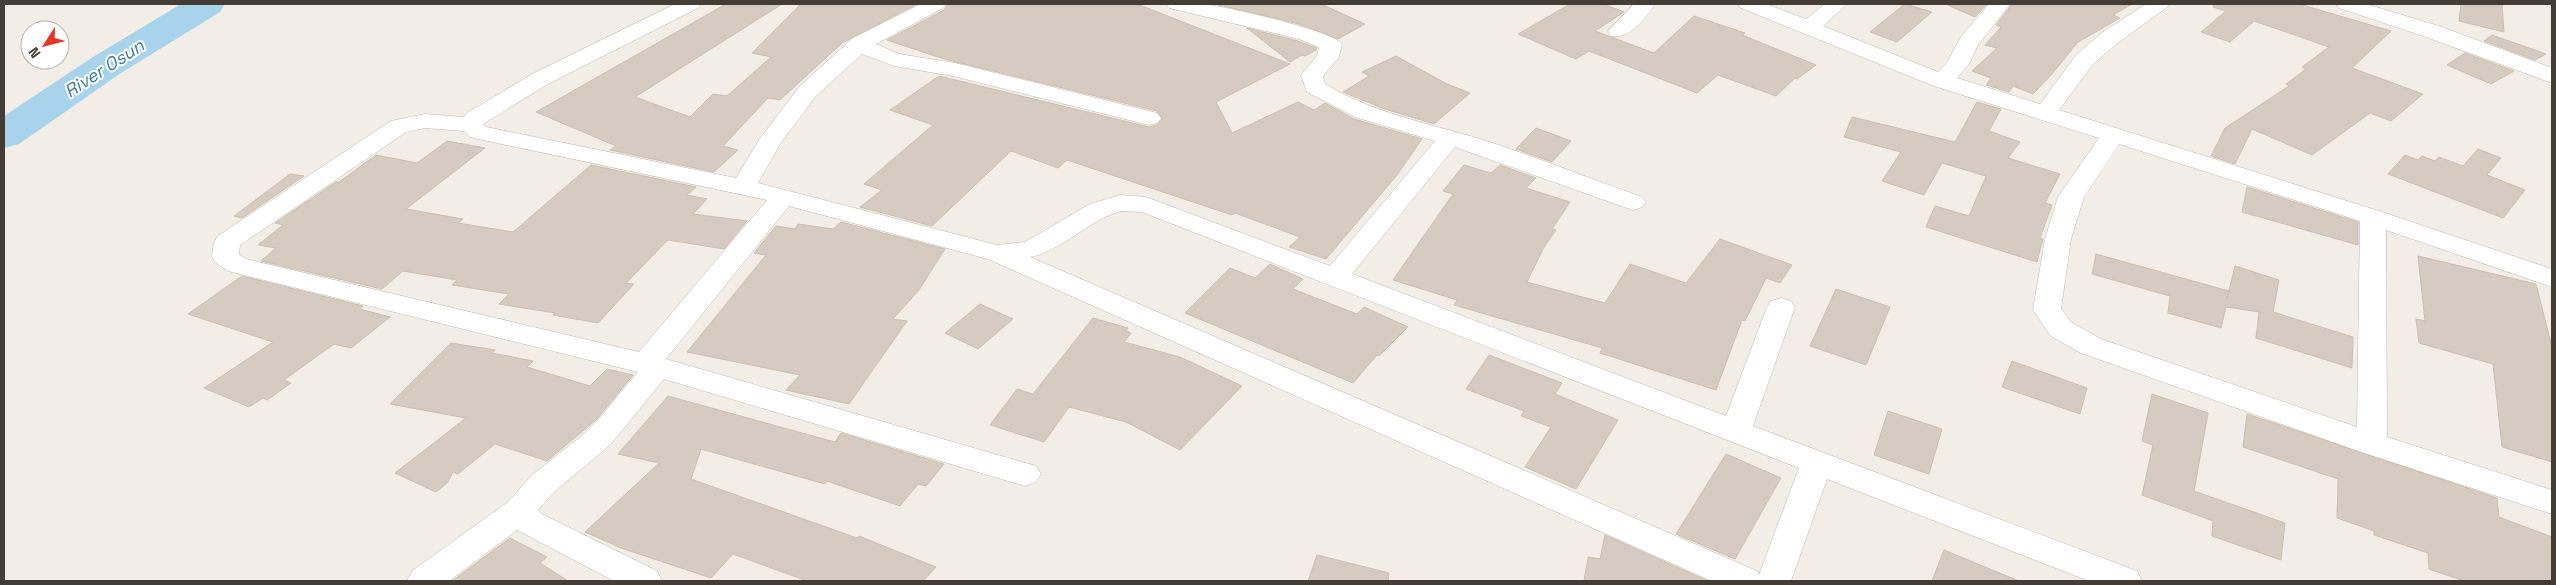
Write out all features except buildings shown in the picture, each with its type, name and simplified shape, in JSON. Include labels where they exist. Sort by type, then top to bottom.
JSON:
[{"type":"street","points":[[471,125],[475,118],[540,79],[691,4]]},
{"type":"street","points":[[744,186],[769,142],[808,91],[861,43],[936,4]]},
{"type":"street","points":[[1176,4],[1306,34],[1331,44],[1328,57],[1312,75],[1315,88],[1328,97],[1388,121],[1450,138],[1633,202]]},
{"type":"street","points":[[1619,31],[1645,4]]},
{"type":"street","points":[[1748,4],[1942,81],[2044,115],[2374,217],[2552,278]]},
{"type":"street","points":[[1808,28],[1837,4]]},
{"type":"street","points":[[1942,81],[1958,64],[1968,43],[2000,4]]},
{"type":"street","points":[[2044,115],[2085,59],[2111,37],[2159,4]]},
{"type":"street","points":[[2346,4],[2431,31],[2552,76]]},
{"type":"street","points":[[861,43],[874,53],[894,59],[956,70],[1149,118]]},
{"type":"street","points":[[1025,474],[652,365],[237,265],[225,257],[227,242],[398,126],[425,121],[471,125],[478,132],[744,186],[784,196],[820,208],[997,253],[1745,581]]},
{"type":"street","points":[[2113,135],[2071,197],[2058,239],[2047,310],[2061,329],[2091,346],[2372,444],[2552,502]]},
{"type":"street","points":[[1335,277],[1450,138]]},
{"type":"street","points":[[424,581],[520,511],[529,495],[590,446],[617,420],[652,365],[784,196]]},
{"type":"street","points":[[997,253],[1031,249],[1063,232],[1099,209],[1120,203],[1146,205],[2126,581]]},
{"type":"street","points":[[2372,444],[2374,217]]},
{"type":"street","points":[[1736,431],[1781,307]]},
{"type":"street","points":[[1774,581],[1817,462]]},
{"type":"street","points":[[520,511],[530,524],[646,581]]},
{"type":"waterway","name":"River Osun","points":[[4,135],[107,65],[207,4]]}]
